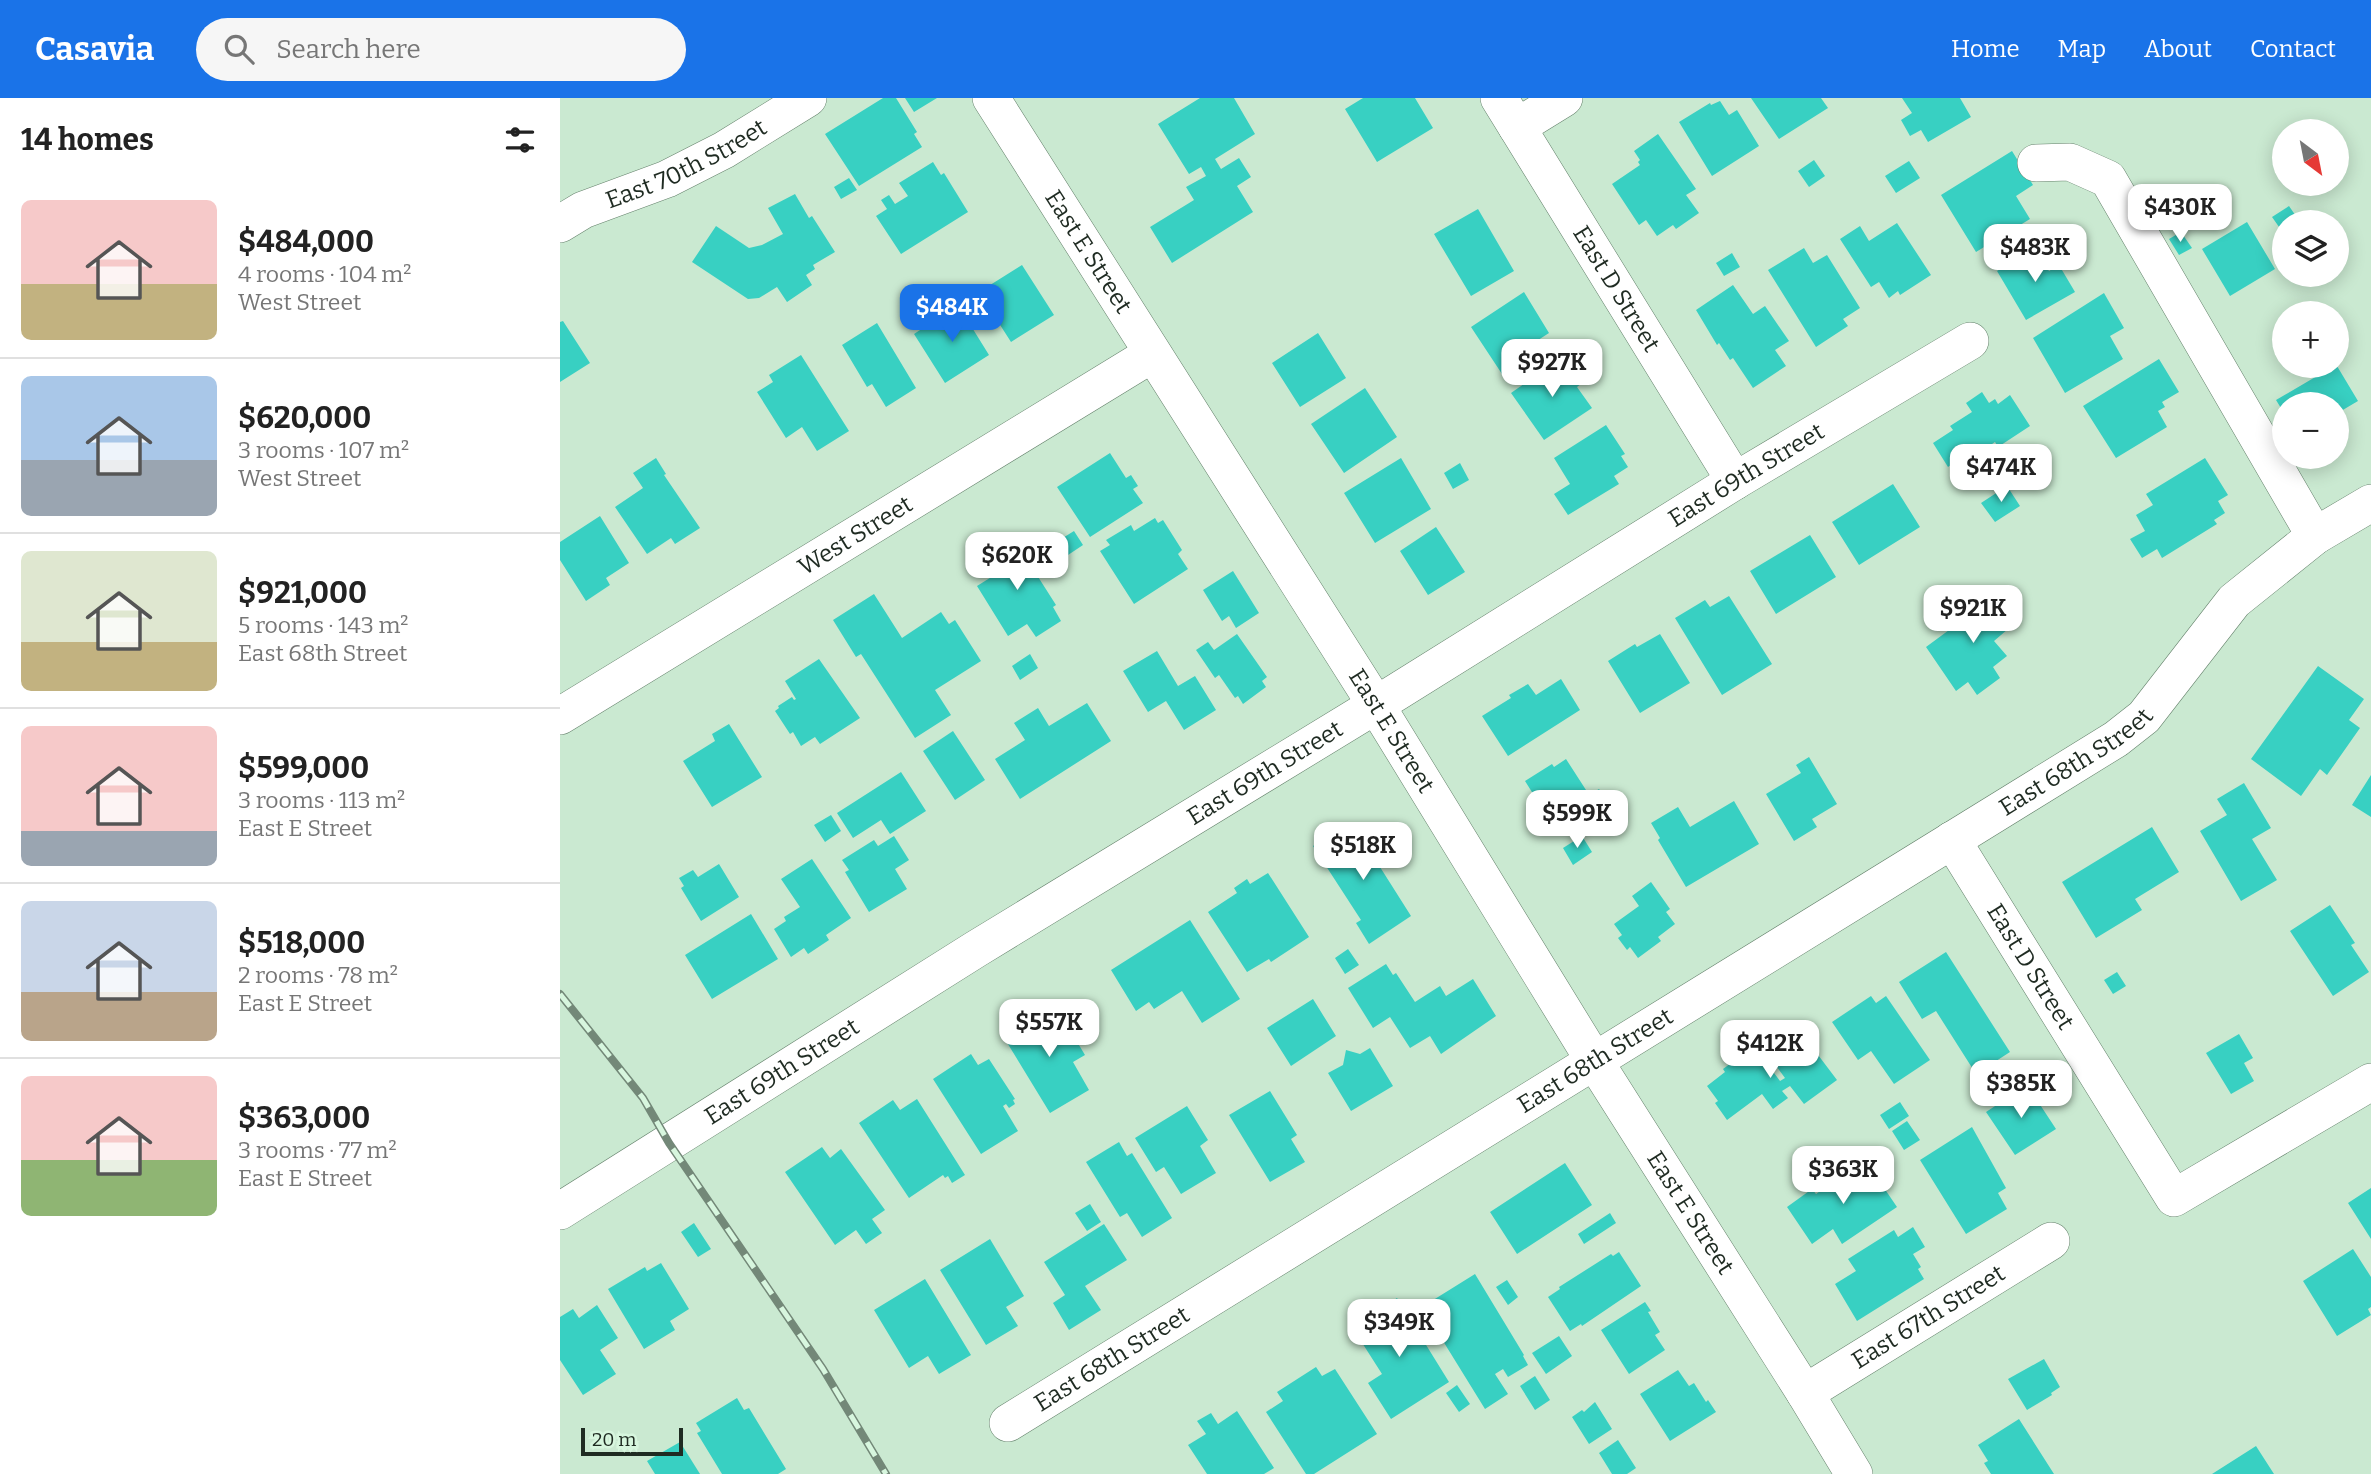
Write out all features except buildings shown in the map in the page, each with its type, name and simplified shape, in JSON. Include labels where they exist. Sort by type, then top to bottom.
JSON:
[{"type":"street","name":"East 70th Street","points":[[560,224],[583,210],[667,179],[724,150],[808,98]]},
{"type":"street","name":"East E Street","points":[[991,98],[1376,705],[1595,1062],[1854,1474]]},
{"type":"street","points":[[1508,113],[1564,98]]},
{"type":"street","name":"East D Street","points":[[1508,113],[1735,481]]},
{"type":"street","points":[[2036,163],[2070,162],[2108,179],[2315,536]]},
{"type":"street","name":"East 69th Street","points":[[560,1211],[976,949],[1376,705],[1735,481],[1970,341]]},
{"type":"street","name":"West Street","points":[[560,716],[1152,354]]},
{"type":"street","name":"East 68th Street","points":[[1008,1423],[2116,739],[2144,717],[2234,601],[2315,536],[2371,503]]},
{"type":"street","name":"East D Street","points":[[1952,840],[2175,1198],[2371,1082]]},
{"type":"street","name":"East 67th Street","points":[[1805,1393],[2051,1241]]},
{"type":"railway","points":[[560,994],[643,1098],[669,1143],[823,1369],[886,1474]]}]
